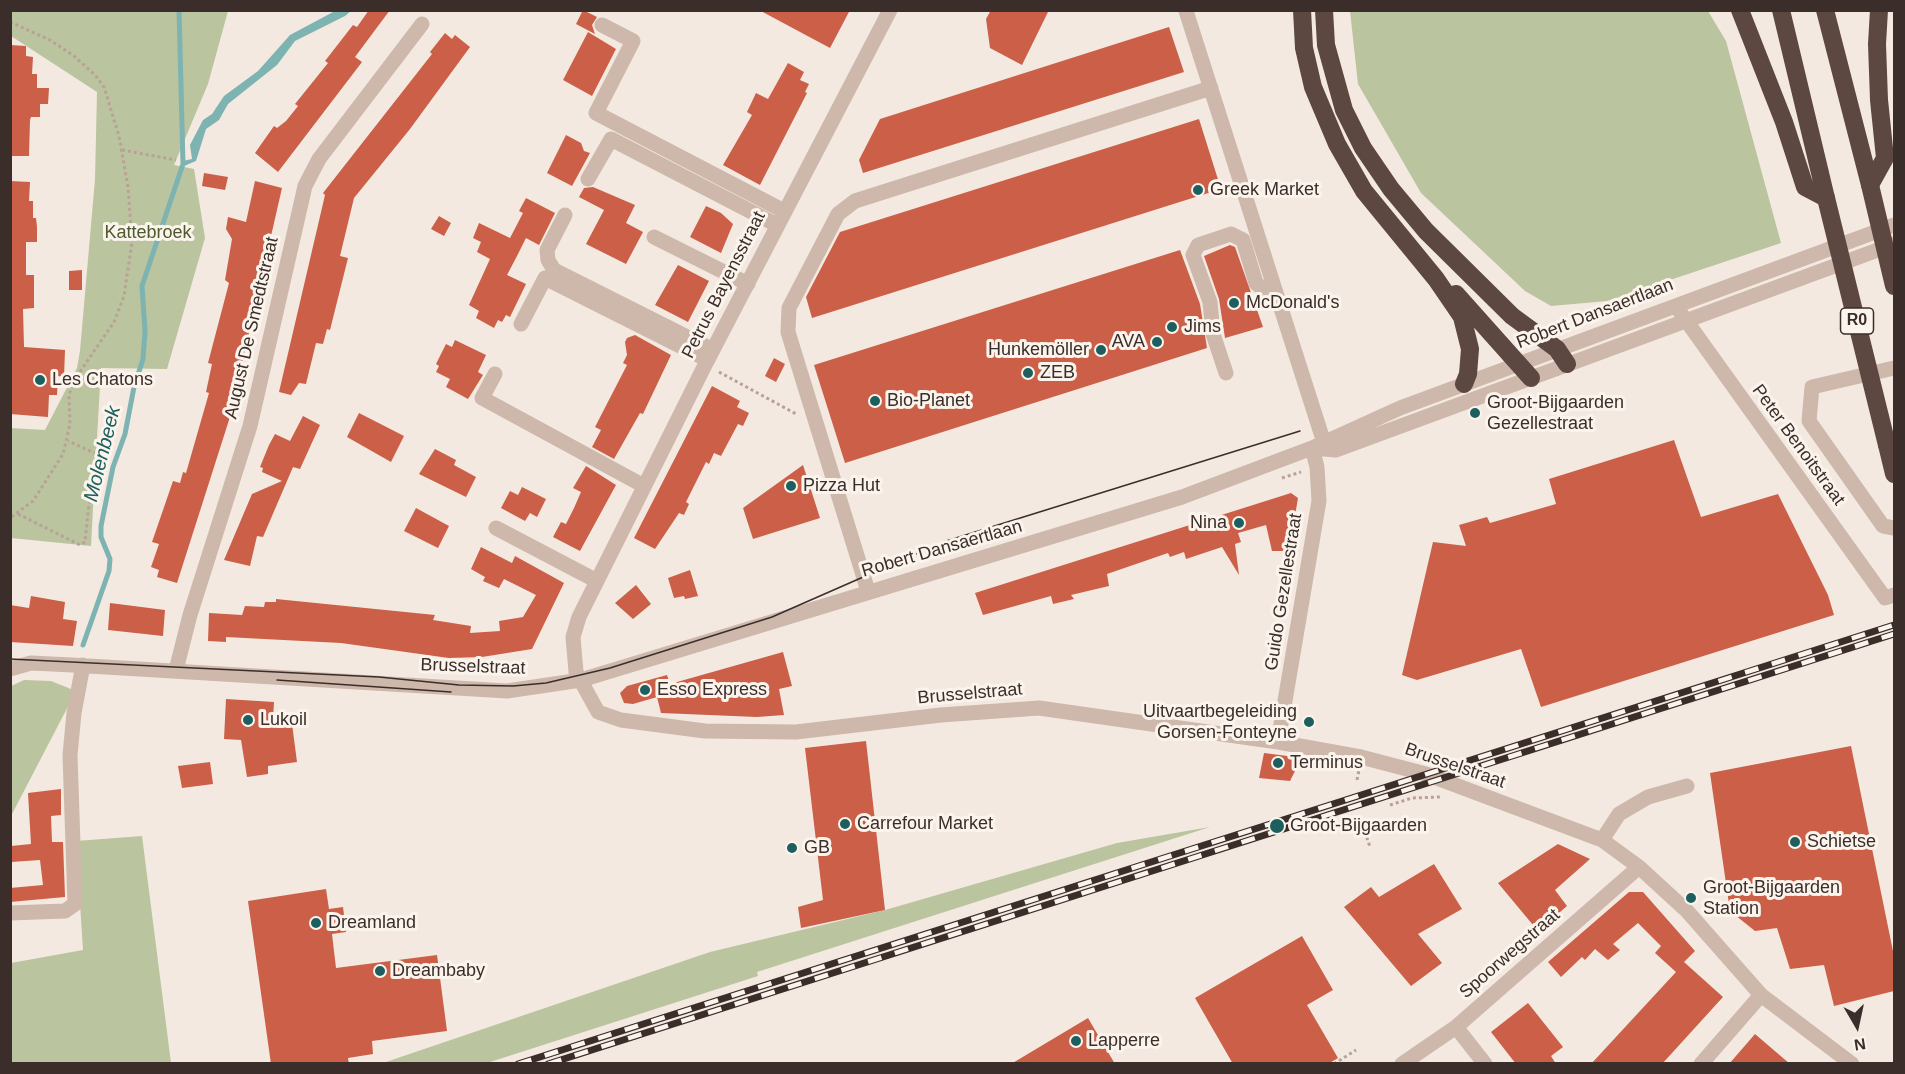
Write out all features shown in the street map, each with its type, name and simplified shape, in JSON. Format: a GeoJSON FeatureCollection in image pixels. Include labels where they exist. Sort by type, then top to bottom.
{"type":"FeatureCollection","features":[{"type":"Feature","properties":{"kind":"highway"},"geometry":{"type":"LineString","coordinates":[[1302,10],[1304,48],[1313,87],[1337,144],[1364,190],[1436,279],[1461,317],[1470,349],[1468,374],[1464,384]]}},
{"type":"Feature","properties":{"kind":"highway"},"geometry":{"type":"LineString","coordinates":[[1324,10],[1326,45],[1344,110],[1363,148],[1391,189],[1426,231],[1512,316],[1562,357]]}},
{"type":"Feature","properties":{"kind":"highway"},"geometry":{"type":"LineString","coordinates":[[1740,10],[1784,122],[1805,188],[1826,198]]}},
{"type":"Feature","properties":{"kind":"highway","name":"R0"},"geometry":{"type":"LineString","coordinates":[[1781,10],[1894,474]]}},
{"type":"Feature","properties":{"kind":"highway"},"geometry":{"type":"LineString","coordinates":[[1824,10],[1870,184],[1894,286]]}},
{"type":"Feature","properties":{"kind":"highway"},"geometry":{"type":"LineString","coordinates":[[1870,184],[1885,158],[1878,78],[1879,10]]}},
{"type":"Feature","properties":{"kind":"highway"},"geometry":{"type":"LineString","coordinates":[[1436,279],[1459,296],[1530,378]]}},
{"type":"Feature","properties":{"kind":"street","name":"Petrus Bayensstraat"},"geometry":{"type":"LineString","coordinates":[[581,680],[573,657],[573,637],[597,581],[644,486],[712,360],[784,211],[890,10]]}},
{"type":"Feature","properties":{"kind":"street","name":"Guido Gezellestraat"},"geometry":{"type":"LineString","coordinates":[[1186,11],[1295,351],[1321,447],[1317,467],[1319,501],[1278,742]]}},
{"type":"Feature","properties":{"kind":"street","name":"August De Smedtstraat"},"geometry":{"type":"LineString","coordinates":[[176,670],[190,615],[250,426],[304,186],[319,159],[422,24]]}},
{"type":"Feature","properties":{"kind":"street"},"geometry":{"type":"LineString","coordinates":[[602,25],[633,41],[596,113],[784,211]]}},
{"type":"Feature","properties":{"kind":"street"},"geometry":{"type":"LineString","coordinates":[[868,591],[788,332],[789,308],[838,214],[855,201],[1211,88]]}},
{"type":"Feature","properties":{"kind":"street"},"geometry":{"type":"LineString","coordinates":[[588,179],[611,139],[777,225]]}},
{"type":"Feature","properties":{"kind":"street"},"geometry":{"type":"LineString","coordinates":[[565,215],[547,250],[548,260],[554,270],[712,360]]}},
{"type":"Feature","properties":{"kind":"street","name":"Robert Dansaertlaan"},"geometry":{"type":"LineString","coordinates":[[1321,447],[1336,450],[1530,378],[1562,357],[1676,304],[1894,225]]}},
{"type":"Feature","properties":{"kind":"street"},"geometry":{"type":"LineString","coordinates":[[1226,373],[1213,334],[1210,302],[1193,255],[1198,245],[1231,234],[1243,240],[1256,284],[1280,304]]}},
{"type":"Feature","properties":{"kind":"street"},"geometry":{"type":"LineString","coordinates":[[654,237],[748,284]]}},
{"type":"Feature","properties":{"kind":"street","name":"Robert Dansaertlaan"},"geometry":{"type":"LineString","coordinates":[[581,680],[868,591],[938,573],[1182,496],[1321,447],[1400,408],[1519,364],[1562,357],[1684,321],[1894,244]]}},
{"type":"Feature","properties":{"kind":"street"},"geometry":{"type":"LineString","coordinates":[[520,324],[545,278],[712,360]]}},
{"type":"Feature","properties":{"kind":"street","name":"Peter Benoitstraat"},"geometry":{"type":"LineString","coordinates":[[1676,304],[1684,321],[1885,598],[1894,595]]}},
{"type":"Feature","properties":{"kind":"street"},"geometry":{"type":"LineString","coordinates":[[1894,368],[1812,387],[1809,421],[1883,525],[1894,528]]}},
{"type":"Feature","properties":{"kind":"street"},"geometry":{"type":"LineString","coordinates":[[495,374],[482,398],[644,486]]}},
{"type":"Feature","properties":{"kind":"street"},"geometry":{"type":"LineString","coordinates":[[496,528],[597,581]]}},
{"type":"Feature","properties":{"kind":"street","name":"Brusselstraat"},"geometry":{"type":"LineString","coordinates":[[10,669],[32,663],[83,665],[507,691],[581,680],[598,712],[621,720],[705,731],[796,732],[941,714],[1040,708],[1278,742],[1362,757],[1426,774],[1602,840],[1639,867],[1687,911],[1761,995],[1852,1064]]}},
{"type":"Feature","properties":{"kind":"street"},"geometry":{"type":"LineString","coordinates":[[10,913],[65,911],[75,904],[70,755],[74,713],[83,665]]}},
{"type":"Feature","properties":{"kind":"street"},"geometry":{"type":"LineString","coordinates":[[1602,840],[1619,814],[1647,797],[1687,786]]}},
{"type":"Feature","properties":{"kind":"street","name":"Spoorwegstraat"},"geometry":{"type":"LineString","coordinates":[[1402,1064],[1456,1027],[1639,867]]}},
{"type":"Feature","properties":{"kind":"street"},"geometry":{"type":"LineString","coordinates":[[1701,1064],[1761,995]]}},
{"type":"Feature","properties":{"kind":"street"},"geometry":{"type":"LineString","coordinates":[[1456,1027],[1485,1064]]}},
{"type":"Feature","properties":{"kind":"path"},"geometry":{"type":"LineString","coordinates":[[10,22],[50,39],[95,75],[109,99],[122,150],[132,227],[127,278],[114,322],[75,380],[69,395],[68,441],[46,485],[18,514],[10,518]]}},
{"type":"Feature","properties":{"kind":"path"},"geometry":{"type":"LineString","coordinates":[[122,150],[176,160]]}},
{"type":"Feature","properties":{"kind":"path"},"geometry":{"type":"LineString","coordinates":[[712,360],[800,417]]}},
{"type":"Feature","properties":{"kind":"path"},"geometry":{"type":"LineString","coordinates":[[18,514],[80,545],[86,542],[89,504],[101,456],[68,441]]}},
{"type":"Feature","properties":{"kind":"path"},"geometry":{"type":"LineString","coordinates":[[1390,805],[1412,798],[1442,797]]}},
{"type":"Feature","properties":{"kind":"path"},"geometry":{"type":"LineString","coordinates":[[1361,820],[1370,847]]}},
{"type":"Feature","properties":{"kind":"path"},"geometry":{"type":"LineString","coordinates":[[1334,1064],[1356,1050]]}},
{"type":"Feature","properties":{"kind":"green space","name":"Kattebroek"},"geometry":{"type":"Polygon","coordinates":[[[11,11],[228,11],[208,84],[174,165],[194,169],[205,238],[167,369],[101,368],[96,456],[99,458],[95,471],[91,546],[11,538],[10,428],[45,430],[77,368],[95,179],[97,92],[11,36],[11,11]]]}},
{"type":"Feature","properties":{"kind":"green space"},"geometry":{"type":"Polygon","coordinates":[[[1350,11],[1708,11],[1726,41],[1781,243],[1607,301],[1551,306],[1525,291],[1421,193],[1358,84],[1350,11]]]}},
{"type":"Feature","properties":{"kind":"green space"},"geometry":{"type":"Polygon","coordinates":[[[24,680],[51,681],[76,691],[11,816],[11,686],[24,680]]]}},
{"type":"Feature","properties":{"kind":"green space"},"geometry":{"type":"Polygon","coordinates":[[[1210,827],[757,972],[758,976],[487,1063],[380,1064],[710,952],[885,910],[1117,843],[1210,827]]]}},
{"type":"Feature","properties":{"kind":"green space"},"geometry":{"type":"Polygon","coordinates":[[[142,836],[171,1063],[11,1064],[11,963],[83,950],[76,841],[142,836]]]}},
{"type":"Feature","properties":{"kind":"water"},"geometry":{"type":"Polygon","coordinates":[[[335,11],[351,11],[295,41],[277,65],[228,104],[219,120],[206,129],[196,161],[184,166],[183,161],[192,159],[190,145],[203,120],[212,114],[224,96],[258,71],[290,35],[335,11]]]}},
{"type":"Feature","properties":{"kind":"building"},"geometry":{"type":"Polygon","coordinates":[[[369,10],[390,10],[355,57],[362,62],[278,172],[255,153],[274,126],[277,128],[286,121],[298,106],[295,104],[328,63],[325,61],[353,25],[357,27],[369,10]]]}},
{"type":"Feature","properties":{"kind":"building"},"geometry":{"type":"Polygon","coordinates":[[[583,10],[597,17],[592,25],[595,34],[576,24],[583,10]]]}},
{"type":"Feature","properties":{"kind":"building"},"geometry":{"type":"Polygon","coordinates":[[[759,10],[850,10],[830,48],[759,10]]]}},
{"type":"Feature","properties":{"kind":"building"},"geometry":{"type":"Polygon","coordinates":[[[991,10],[1049,10],[1022,65],[990,48],[986,19],[991,10]]]}},
{"type":"Feature","properties":{"kind":"building"},"geometry":{"type":"Polygon","coordinates":[[[1169,27],[1184,72],[863,173],[859,160],[880,119],[1169,27]]]}},
{"type":"Feature","properties":{"kind":"building"},"geometry":{"type":"Polygon","coordinates":[[[588,32],[616,49],[592,96],[563,80],[588,32]]]}},
{"type":"Feature","properties":{"kind":"building"},"geometry":{"type":"Polygon","coordinates":[[[445,33],[452,39],[455,35],[470,47],[410,129],[354,198],[340,256],[348,258],[330,330],[327,329],[323,344],[316,343],[306,384],[299,383],[291,395],[279,392],[325,195],[323,193],[432,54],[430,52],[445,33]]]}},
{"type":"Feature","properties":{"kind":"building"},"geometry":{"type":"Polygon","coordinates":[[[10,45],[26,46],[26,56],[33,57],[32,74],[37,74],[37,88],[49,88],[48,104],[40,104],[40,117],[31,117],[30,120],[29,156],[10,156],[10,45]]]}},
{"type":"Feature","properties":{"kind":"building"},"geometry":{"type":"Polygon","coordinates":[[[788,63],[804,72],[800,80],[809,84],[805,92],[807,93],[760,185],[723,165],[752,115],[747,112],[756,93],[768,99],[788,63]]]}},
{"type":"Feature","properties":{"kind":"building"},"geometry":{"type":"Polygon","coordinates":[[[1199,119],[1221,189],[812,318],[806,297],[840,232],[1199,119]]]}},
{"type":"Feature","properties":{"kind":"building"},"geometry":{"type":"Polygon","coordinates":[[[566,135],[581,143],[584,151],[590,153],[572,186],[547,173],[566,135]]]}},
{"type":"Feature","properties":{"kind":"building"},"geometry":{"type":"Polygon","coordinates":[[[204,173],[228,177],[225,190],[202,186],[204,173]]]}},
{"type":"Feature","properties":{"kind":"building"},"geometry":{"type":"Polygon","coordinates":[[[10,181],[30,182],[29,201],[33,201],[33,218],[36,218],[37,227],[37,242],[26,242],[26,275],[34,275],[34,308],[23,309],[24,347],[65,350],[64,377],[58,376],[57,395],[49,395],[48,417],[10,414],[10,181]]]}},
{"type":"Feature","properties":{"kind":"building"},"geometry":{"type":"Polygon","coordinates":[[[255,181],[282,188],[229,420],[177,583],[157,577],[159,570],[151,567],[159,544],[152,542],[173,481],[180,483],[183,472],[186,473],[209,393],[206,392],[212,364],[208,363],[229,283],[225,280],[232,239],[226,229],[228,217],[246,222],[255,181]]]}},
{"type":"Feature","properties":{"kind":"building"},"geometry":{"type":"Polygon","coordinates":[[[593,187],[635,205],[626,223],[643,232],[626,264],[586,244],[604,210],[579,197],[584,188],[593,187]]]}},
{"type":"Feature","properties":{"kind":"building"},"geometry":{"type":"Polygon","coordinates":[[[526,198],[555,213],[539,245],[526,238],[507,275],[526,284],[510,317],[506,315],[502,322],[498,320],[494,328],[476,318],[479,311],[469,305],[490,259],[477,252],[481,242],[473,238],[479,223],[510,238],[523,213],[519,211],[526,198]]]}},
{"type":"Feature","properties":{"kind":"building"},"geometry":{"type":"Polygon","coordinates":[[[706,206],[721,213],[733,224],[721,253],[690,237],[706,206]]]}},
{"type":"Feature","properties":{"kind":"building"},"geometry":{"type":"Polygon","coordinates":[[[439,216],[451,223],[444,236],[431,229],[439,216]]]}},
{"type":"Feature","properties":{"kind":"building"},"geometry":{"type":"Polygon","coordinates":[[[1230,245],[1235,247],[1263,327],[1225,338],[1219,299],[1204,256],[1230,245]]]}},
{"type":"Feature","properties":{"kind":"building"},"geometry":{"type":"Polygon","coordinates":[[[1180,250],[1200,304],[1207,348],[845,463],[814,365],[1180,250]]]}},
{"type":"Feature","properties":{"kind":"building"},"geometry":{"type":"Polygon","coordinates":[[[678,265],[709,281],[688,322],[655,305],[678,265]]]}},
{"type":"Feature","properties":{"kind":"building"},"geometry":{"type":"Polygon","coordinates":[[[82,270],[82,290],[69,290],[69,271],[82,270]]]}},
{"type":"Feature","properties":{"kind":"building"},"geometry":{"type":"Polygon","coordinates":[[[635,335],[671,355],[643,414],[640,413],[614,459],[592,447],[601,430],[595,427],[627,365],[623,363],[627,355],[625,342],[627,338],[635,335]]]}},
{"type":"Feature","properties":{"kind":"building"},"geometry":{"type":"Polygon","coordinates":[[[455,340],[486,355],[478,372],[483,375],[468,399],[446,387],[450,379],[436,372],[439,366],[436,364],[446,344],[452,347],[455,340]]]}},
{"type":"Feature","properties":{"kind":"building"},"geometry":{"type":"Polygon","coordinates":[[[774,358],[785,364],[776,382],[765,376],[774,358]]]}},
{"type":"Feature","properties":{"kind":"building"},"geometry":{"type":"Polygon","coordinates":[[[712,386],[740,401],[737,407],[749,413],[743,426],[738,424],[721,456],[714,453],[709,464],[706,462],[686,502],[689,504],[684,515],[679,513],[655,549],[634,538],[712,386]]]}},
{"type":"Feature","properties":{"kind":"building"},"geometry":{"type":"Polygon","coordinates":[[[359,413],[404,436],[391,462],[347,437],[359,413]]]}},
{"type":"Feature","properties":{"kind":"building"},"geometry":{"type":"Polygon","coordinates":[[[303,416],[320,425],[300,469],[293,467],[263,537],[257,536],[250,566],[224,560],[252,494],[282,481],[262,472],[263,468],[260,467],[275,434],[290,441],[303,416]]]}},
{"type":"Feature","properties":{"kind":"building"},"geometry":{"type":"Polygon","coordinates":[[[1674,440],[1701,517],[1778,494],[1828,595],[1834,615],[1541,707],[1521,649],[1417,680],[1402,675],[1433,542],[1466,546],[1459,525],[1487,517],[1490,523],[1556,504],[1549,479],[1674,440]]]}},
{"type":"Feature","properties":{"kind":"building"},"geometry":{"type":"Polygon","coordinates":[[[435,449],[456,460],[454,465],[476,477],[466,497],[419,474],[435,449]]]}},
{"type":"Feature","properties":{"kind":"building","name":"Pizza Hut"},"geometry":{"type":"Polygon","coordinates":[[[803,465],[820,518],[753,539],[743,508],[803,465]]]}},
{"type":"Feature","properties":{"kind":"building"},"geometry":{"type":"Polygon","coordinates":[[[586,466],[616,485],[580,551],[553,537],[561,522],[566,524],[574,508],[581,492],[573,488],[586,466]]]}},
{"type":"Feature","properties":{"kind":"building"},"geometry":{"type":"Polygon","coordinates":[[[522,487],[546,499],[537,517],[530,513],[525,521],[501,508],[510,491],[518,495],[522,487]]]}},
{"type":"Feature","properties":{"kind":"building"},"geometry":{"type":"Polygon","coordinates":[[[1291,493],[1298,498],[1289,551],[1272,551],[1266,525],[1238,533],[1241,542],[1235,544],[1239,575],[1222,547],[1186,559],[1184,552],[1170,557],[1168,553],[1107,574],[1109,586],[1071,595],[1074,599],[1053,604],[1051,596],[983,615],[975,593],[1291,493]]]}},
{"type":"Feature","properties":{"kind":"building"},"geometry":{"type":"Polygon","coordinates":[[[416,508],[449,526],[438,548],[404,531],[416,508]]]}},
{"type":"Feature","properties":{"kind":"building"},"geometry":{"type":"Polygon","coordinates":[[[481,547],[512,563],[515,556],[564,583],[532,649],[482,657],[449,658],[341,643],[226,637],[226,642],[208,641],[209,613],[242,615],[245,606],[264,607],[265,602],[276,602],[276,599],[435,615],[433,620],[471,626],[470,633],[500,631],[499,621],[523,617],[536,595],[504,579],[499,588],[483,581],[485,577],[471,569],[481,547]]]}},
{"type":"Feature","properties":{"kind":"building"},"geometry":{"type":"Polygon","coordinates":[[[690,570],[698,596],[685,599],[684,596],[674,598],[668,578],[690,570]]]}},
{"type":"Feature","properties":{"kind":"building"},"geometry":{"type":"Polygon","coordinates":[[[636,585],[651,604],[633,619],[615,603],[636,585]]]}},
{"type":"Feature","properties":{"kind":"building"},"geometry":{"type":"Polygon","coordinates":[[[31,596],[65,602],[63,619],[77,621],[73,646],[10,642],[10,605],[29,608],[31,596]]]}},
{"type":"Feature","properties":{"kind":"building"},"geometry":{"type":"Polygon","coordinates":[[[110,603],[165,610],[163,636],[108,630],[110,603]]]}},
{"type":"Feature","properties":{"kind":"building"},"geometry":{"type":"Polygon","coordinates":[[[783,652],[792,686],[779,689],[784,715],[757,717],[661,713],[657,697],[633,704],[624,703],[620,693],[627,686],[667,675],[670,684],[783,652]]]}},
{"type":"Feature","properties":{"kind":"building"},"geometry":{"type":"Polygon","coordinates":[[[226,699],[274,702],[273,719],[291,716],[297,762],[268,766],[268,774],[247,777],[241,740],[224,739],[226,699]]]}},
{"type":"Feature","properties":{"kind":"building","name":"Carrefour Market"},"geometry":{"type":"Polygon","coordinates":[[[866,741],[885,910],[801,928],[798,907],[823,900],[805,748],[866,741]]]}},
{"type":"Feature","properties":{"kind":"building","name":"Schietse"},"geometry":{"type":"Polygon","coordinates":[[[1851,746],[1894,956],[1894,991],[1834,1006],[1824,965],[1790,969],[1777,928],[1755,931],[1730,911],[1710,773],[1851,746]]]}},
{"type":"Feature","properties":{"kind":"building"},"geometry":{"type":"Polygon","coordinates":[[[1264,753],[1295,757],[1299,763],[1290,781],[1259,778],[1264,753]]]}},
{"type":"Feature","properties":{"kind":"building"},"geometry":{"type":"Polygon","coordinates":[[[210,762],[213,784],[182,788],[178,766],[210,762]]]}},
{"type":"Feature","properties":{"kind":"building"},"geometry":{"type":"Polygon","coordinates":[[[61,789],[61,815],[51,816],[52,842],[63,842],[65,897],[10,902],[10,888],[43,885],[40,860],[11,862],[11,846],[31,844],[28,793],[61,789]]]}},
{"type":"Feature","properties":{"kind":"building"},"geometry":{"type":"Polygon","coordinates":[[[1558,844],[1590,859],[1555,890],[1567,906],[1538,931],[1498,883],[1558,844]]]}},
{"type":"Feature","properties":{"kind":"building"},"geometry":{"type":"Polygon","coordinates":[[[1434,864],[1462,909],[1418,934],[1442,963],[1411,986],[1344,907],[1371,887],[1379,897],[1434,864]]]}},
{"type":"Feature","properties":{"kind":"building"},"geometry":{"type":"Polygon","coordinates":[[[326,889],[329,909],[343,907],[346,932],[332,934],[336,968],[437,955],[447,1031],[372,1041],[373,1054],[348,1058],[349,1064],[271,1064],[248,901],[326,889]]]}},
{"type":"Feature","properties":{"kind":"building"},"geometry":{"type":"Polygon","coordinates":[[[1629,892],[1643,892],[1695,951],[1684,962],[1723,997],[1662,1064],[1591,1064],[1676,972],[1655,953],[1661,946],[1638,923],[1613,944],[1620,950],[1608,960],[1595,949],[1585,960],[1582,957],[1561,977],[1548,962],[1629,892]]]}},
{"type":"Feature","properties":{"kind":"building"},"geometry":{"type":"Polygon","coordinates":[[[1302,936],[1333,990],[1307,1005],[1338,1058],[1328,1064],[1233,1064],[1195,998],[1302,936]]]}},
{"type":"Feature","properties":{"kind":"building"},"geometry":{"type":"Polygon","coordinates":[[[1528,1003],[1563,1047],[1551,1056],[1556,1064],[1516,1064],[1491,1032],[1528,1003]]]}},
{"type":"Feature","properties":{"kind":"building","name":"Lapperre"},"geometry":{"type":"Polygon","coordinates":[[[1088,1018],[1115,1064],[1011,1064],[1088,1018]]]}},
{"type":"Feature","properties":{"kind":"building"},"geometry":{"type":"Polygon","coordinates":[[[1755,1034],[1790,1064],[1729,1064],[1755,1034]]]}},
{"type":"Feature","properties":{"kind":"waterway","name":"Molenbeek"},"geometry":{"type":"LineString","coordinates":[[83,645],[109,571],[110,559],[101,537],[101,526],[113,467],[125,434],[134,387],[143,359],[145,331],[142,286],[183,164],[179,10]]}},
{"type":"Feature","properties":{"kind":"tram line"},"geometry":{"type":"LineString","coordinates":[[10,659],[379,677],[459,685],[513,686],[546,683],[610,668],[772,617],[943,542],[1300,431]]}},
{"type":"Feature","properties":{"kind":"tram line"},"geometry":{"type":"LineString","coordinates":[[277,680],[451,692]]}},
{"type":"Feature","properties":{"kind":"railway"},"geometry":{"type":"LineString","coordinates":[[518,1064],[1894,625]]}},
{"type":"Feature","properties":{"kind":"railway"},"geometry":{"type":"LineString","coordinates":[[548,1064],[1894,634]]}},
{"type":"Feature","properties":{"kind":"place","name":"Greek Market"},"geometry":{"type":"Point","coordinates":[1198,190]}},
{"type":"Feature","properties":{"kind":"place","name":"McDonald's"},"geometry":{"type":"Point","coordinates":[1234,303]}},
{"type":"Feature","properties":{"kind":"place","name":"Jims"},"geometry":{"type":"Point","coordinates":[1172,327]}},
{"type":"Feature","properties":{"kind":"place","name":"AVA"},"geometry":{"type":"Point","coordinates":[1157,342]}},
{"type":"Feature","properties":{"kind":"place","name":"Hunkemöller"},"geometry":{"type":"Point","coordinates":[1101,350]}},
{"type":"Feature","properties":{"kind":"place","name":"ZEB"},"geometry":{"type":"Point","coordinates":[1028,373]}},
{"type":"Feature","properties":{"kind":"place","name":"Les Chatons"},"geometry":{"type":"Point","coordinates":[40,380]}},
{"type":"Feature","properties":{"kind":"place","name":"Bio-Planet"},"geometry":{"type":"Point","coordinates":[875,401]}},
{"type":"Feature","properties":{"kind":"place","name":"Groot-Bijgaarden Gezellestraat"},"geometry":{"type":"Point","coordinates":[1475,413]}},
{"type":"Feature","properties":{"kind":"place","name":"Pizza Hut"},"geometry":{"type":"Point","coordinates":[791,486]}},
{"type":"Feature","properties":{"kind":"place","name":"Nina"},"geometry":{"type":"Point","coordinates":[1239,523]}},
{"type":"Feature","properties":{"kind":"place","name":"Esso Express"},"geometry":{"type":"Point","coordinates":[645,690]}},
{"type":"Feature","properties":{"kind":"place","name":"Lukoil"},"geometry":{"type":"Point","coordinates":[248,720]}},
{"type":"Feature","properties":{"kind":"place","name":"Uitvaartbegeleiding Gorsen-Fonteyne"},"geometry":{"type":"Point","coordinates":[1309,722]}},
{"type":"Feature","properties":{"kind":"place","name":"Terminus"},"geometry":{"type":"Point","coordinates":[1278,763]}},
{"type":"Feature","properties":{"kind":"place","name":"Carrefour Market"},"geometry":{"type":"Point","coordinates":[845,824]}},
{"type":"Feature","properties":{"kind":"place","name":"Groot-Bijgaarden"},"geometry":{"type":"Point","coordinates":[1277,826]}},
{"type":"Feature","properties":{"kind":"place","name":"Schietse"},"geometry":{"type":"Point","coordinates":[1795,842]}},
{"type":"Feature","properties":{"kind":"place","name":"GB"},"geometry":{"type":"Point","coordinates":[792,848]}},
{"type":"Feature","properties":{"kind":"place","name":"Groot-Bijgaarden Station"},"geometry":{"type":"Point","coordinates":[1691,898]}},
{"type":"Feature","properties":{"kind":"place","name":"Dreamland"},"geometry":{"type":"Point","coordinates":[316,923]}},
{"type":"Feature","properties":{"kind":"place","name":"Dreambaby"},"geometry":{"type":"Point","coordinates":[380,971]}},
{"type":"Feature","properties":{"kind":"place","name":"Lapperre"},"geometry":{"type":"Point","coordinates":[1076,1041]}}]}
